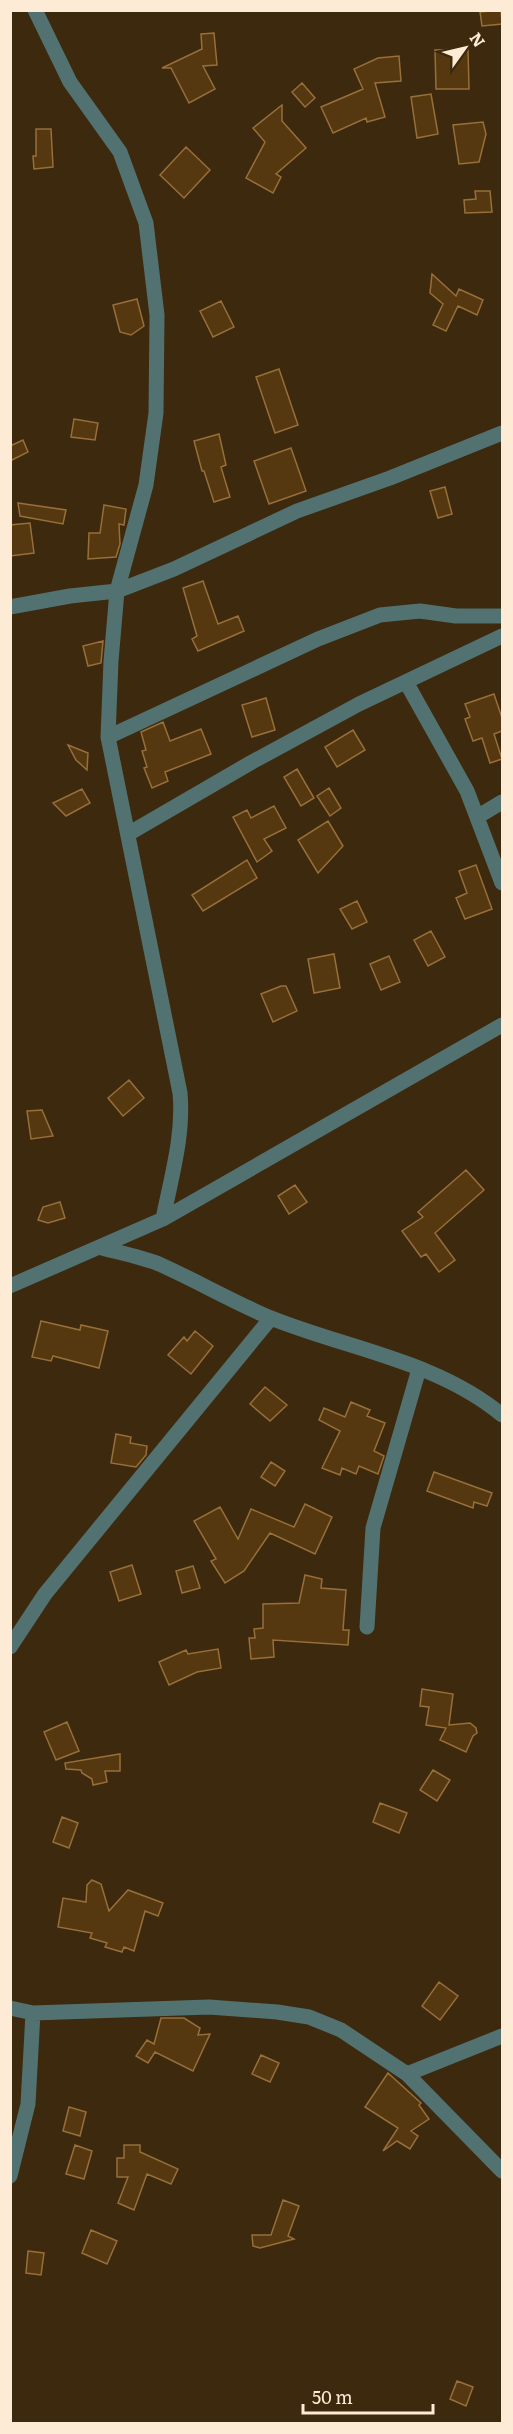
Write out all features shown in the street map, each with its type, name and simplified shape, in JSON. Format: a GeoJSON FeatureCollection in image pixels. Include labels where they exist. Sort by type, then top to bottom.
{"type":"FeatureCollection","features":[{"type":"Feature","properties":{"kind":"street"},"geometry":{"type":"LineString","coordinates":[[35,10],[70,82],[120,152],[146,223],[157,315],[156,413],[146,485],[117,591],[108,737],[128,834],[133,871],[180,1093],[182,1114],[163,1219]]}},
{"type":"Feature","properties":{"kind":"street"},"geometry":{"type":"LineString","coordinates":[[10,607],[70,596],[117,591],[174,569],[297,511],[390,478],[502,433]]}},
{"type":"Feature","properties":{"kind":"street"},"geometry":{"type":"LineString","coordinates":[[108,737],[318,639],[380,615],[420,611],[456,616],[502,616]]}},
{"type":"Feature","properties":{"kind":"street"},"geometry":{"type":"LineString","coordinates":[[128,834],[252,762],[406,682],[502,636]]}},
{"type":"Feature","properties":{"kind":"street"},"geometry":{"type":"LineString","coordinates":[[406,682],[467,791],[502,883]]}},
{"type":"Feature","properties":{"kind":"street"},"geometry":{"type":"LineString","coordinates":[[477,817],[502,802]]}},
{"type":"Feature","properties":{"kind":"street"},"geometry":{"type":"LineString","coordinates":[[10,1286],[102,1248],[163,1219],[502,1025]]}},
{"type":"Feature","properties":{"kind":"street"},"geometry":{"type":"LineString","coordinates":[[102,1248],[157,1263],[271,1318],[419,1369],[452,1383],[488,1403],[502,1415]]}},
{"type":"Feature","properties":{"kind":"street"},"geometry":{"type":"LineString","coordinates":[[10,1647],[45,1594],[271,1318]]}},
{"type":"Feature","properties":{"kind":"street"},"geometry":{"type":"LineString","coordinates":[[367,1627],[373,1528],[419,1369]]}},
{"type":"Feature","properties":{"kind":"street"},"geometry":{"type":"LineString","coordinates":[[10,2008],[33,2013],[209,2007],[309,2017],[341,2030],[407,2074],[502,2171]]}},
{"type":"Feature","properties":{"kind":"street"},"geometry":{"type":"LineString","coordinates":[[10,2176],[28,2104],[33,2013]]}},
{"type":"Feature","properties":{"kind":"street"},"geometry":{"type":"LineString","coordinates":[[407,2074],[502,2036]]}},
{"type":"Feature","properties":{"kind":"building"},"geometry":{"type":"Polygon","coordinates":[[[501,10],[502,24],[482,26],[480,12],[501,10]]]}},
{"type":"Feature","properties":{"kind":"building"},"geometry":{"type":"Polygon","coordinates":[[[214,33],[217,65],[203,66],[215,89],[189,103],[171,68],[162,68],[202,49],[201,34],[214,33]]]}},
{"type":"Feature","properties":{"kind":"building"},"geometry":{"type":"Polygon","coordinates":[[[468,49],[469,89],[436,89],[435,50],[468,49]]]}},
{"type":"Feature","properties":{"kind":"building"},"geometry":{"type":"Polygon","coordinates":[[[399,56],[401,81],[375,83],[385,117],[367,122],[366,118],[333,133],[321,107],[363,89],[354,69],[378,58],[399,56]]]}},
{"type":"Feature","properties":{"kind":"building"},"geometry":{"type":"Polygon","coordinates":[[[302,83],[315,98],[305,107],[292,92],[302,83]]]}},
{"type":"Feature","properties":{"kind":"building"},"geometry":{"type":"Polygon","coordinates":[[[431,94],[438,134],[417,138],[411,97],[431,94]]]}},
{"type":"Feature","properties":{"kind":"building"},"geometry":{"type":"Polygon","coordinates":[[[282,105],[282,121],[306,148],[276,174],[281,177],[273,193],[246,178],[265,142],[253,128],[282,105]]]}},
{"type":"Feature","properties":{"kind":"building"},"geometry":{"type":"Polygon","coordinates":[[[483,122],[486,134],[479,162],[459,164],[453,125],[483,122]]]}},
{"type":"Feature","properties":{"kind":"building"},"geometry":{"type":"Polygon","coordinates":[[[36,129],[51,129],[53,167],[34,169],[36,129]]]}},
{"type":"Feature","properties":{"kind":"building"},"geometry":{"type":"Polygon","coordinates":[[[186,147],[210,170],[184,198],[160,175],[186,147]]]}},
{"type":"Feature","properties":{"kind":"building"},"geometry":{"type":"Polygon","coordinates":[[[475,191],[490,191],[492,212],[465,213],[464,200],[476,199],[475,191]]]}},
{"type":"Feature","properties":{"kind":"building"},"geometry":{"type":"Polygon","coordinates":[[[432,274],[456,296],[459,289],[483,300],[477,315],[458,306],[446,331],[433,325],[443,304],[430,293],[432,274]]]}},
{"type":"Feature","properties":{"kind":"building"},"geometry":{"type":"Polygon","coordinates":[[[137,299],[144,326],[131,335],[120,332],[113,305],[137,299]]]}},
{"type":"Feature","properties":{"kind":"building"},"geometry":{"type":"Polygon","coordinates":[[[221,301],[234,327],[213,337],[200,311],[221,301]]]}},
{"type":"Feature","properties":{"kind":"building"},"geometry":{"type":"Polygon","coordinates":[[[279,369],[298,425],[275,433],[256,377],[279,369]]]}},
{"type":"Feature","properties":{"kind":"building"},"geometry":{"type":"Polygon","coordinates":[[[74,419],[98,423],[95,440],[71,437],[74,419]]]}},
{"type":"Feature","properties":{"kind":"building"},"geometry":{"type":"Polygon","coordinates":[[[219,434],[226,465],[221,467],[230,497],[214,502],[194,441],[219,434]]]}},
{"type":"Feature","properties":{"kind":"building"},"geometry":{"type":"Polygon","coordinates":[[[23,440],[28,452],[10,461],[10,446],[23,440]]]}},
{"type":"Feature","properties":{"kind":"building"},"geometry":{"type":"Polygon","coordinates":[[[291,448],[306,491],[269,504],[254,461],[291,448]]]}},
{"type":"Feature","properties":{"kind":"building"},"geometry":{"type":"Polygon","coordinates":[[[445,487],[452,514],[438,518],[430,491],[445,487]]]}},
{"type":"Feature","properties":{"kind":"building"},"geometry":{"type":"Polygon","coordinates":[[[18,503],[66,510],[63,524],[20,516],[18,503]]]}},
{"type":"Feature","properties":{"kind":"building"},"geometry":{"type":"Polygon","coordinates":[[[104,505],[126,509],[124,525],[119,524],[120,544],[116,557],[88,559],[89,533],[100,533],[104,505]]]}},
{"type":"Feature","properties":{"kind":"building"},"geometry":{"type":"Polygon","coordinates":[[[30,523],[34,553],[10,556],[10,525],[30,523]]]}},
{"type":"Feature","properties":{"kind":"building"},"geometry":{"type":"Polygon","coordinates":[[[203,581],[218,624],[238,616],[244,631],[198,651],[192,639],[197,636],[183,588],[203,581]]]}},
{"type":"Feature","properties":{"kind":"building"},"geometry":{"type":"Polygon","coordinates":[[[103,641],[101,663],[88,666],[83,646],[103,641]]]}},
{"type":"Feature","properties":{"kind":"building"},"geometry":{"type":"Polygon","coordinates":[[[494,694],[502,718],[502,731],[494,734],[502,759],[490,763],[482,738],[473,741],[465,719],[470,717],[465,704],[494,694]]]}},
{"type":"Feature","properties":{"kind":"building"},"geometry":{"type":"Polygon","coordinates":[[[266,698],[275,730],[252,737],[242,705],[266,698]]]}},
{"type":"Feature","properties":{"kind":"building"},"geometry":{"type":"Polygon","coordinates":[[[163,722],[170,741],[201,729],[211,754],[165,772],[168,781],[152,788],[144,768],[147,767],[142,751],[146,750],[141,732],[163,722]]]}},
{"type":"Feature","properties":{"kind":"building"},"geometry":{"type":"Polygon","coordinates":[[[353,730],[365,750],[337,767],[325,747],[353,730]]]}},
{"type":"Feature","properties":{"kind":"building"},"geometry":{"type":"Polygon","coordinates":[[[68,745],[88,753],[87,770],[76,760],[68,745]]]}},
{"type":"Feature","properties":{"kind":"building"},"geometry":{"type":"Polygon","coordinates":[[[297,769],[314,798],[301,806],[284,777],[297,769]]]}},
{"type":"Feature","properties":{"kind":"building"},"geometry":{"type":"Polygon","coordinates":[[[329,788],[341,808],[330,816],[317,796],[329,788]]]}},
{"type":"Feature","properties":{"kind":"building"},"geometry":{"type":"Polygon","coordinates":[[[82,789],[90,803],[66,816],[53,803],[82,789]]]}},
{"type":"Feature","properties":{"kind":"building"},"geometry":{"type":"Polygon","coordinates":[[[274,806],[286,828],[264,839],[272,851],[257,862],[233,817],[247,810],[251,818],[274,806]]]}},
{"type":"Feature","properties":{"kind":"building"},"geometry":{"type":"Polygon","coordinates":[[[328,821],[343,846],[318,873],[298,840],[328,821]]]}},
{"type":"Feature","properties":{"kind":"building"},"geometry":{"type":"Polygon","coordinates":[[[247,860],[257,878],[203,911],[192,895],[247,860]]]}},
{"type":"Feature","properties":{"kind":"building"},"geometry":{"type":"Polygon","coordinates":[[[476,865],[492,909],[465,919],[456,898],[467,893],[459,871],[476,865]]]}},
{"type":"Feature","properties":{"kind":"building"},"geometry":{"type":"Polygon","coordinates":[[[357,901],[367,922],[352,929],[340,909],[357,901]]]}},
{"type":"Feature","properties":{"kind":"building"},"geometry":{"type":"Polygon","coordinates":[[[431,931],[445,957],[428,966],[414,940],[431,931]]]}},
{"type":"Feature","properties":{"kind":"building"},"geometry":{"type":"Polygon","coordinates":[[[334,954],[340,988],[314,993],[308,959],[334,954]]]}},
{"type":"Feature","properties":{"kind":"building"},"geometry":{"type":"Polygon","coordinates":[[[389,956],[400,982],[381,990],[370,964],[389,956]]]}},
{"type":"Feature","properties":{"kind":"building"},"geometry":{"type":"Polygon","coordinates":[[[286,986],[297,1011],[273,1022],[261,994],[286,986]]]}},
{"type":"Feature","properties":{"kind":"building"},"geometry":{"type":"Polygon","coordinates":[[[129,1080],[144,1098],[123,1116],[108,1098],[129,1080]]]}},
{"type":"Feature","properties":{"kind":"building"},"geometry":{"type":"Polygon","coordinates":[[[42,1110],[53,1136],[31,1139],[27,1111],[42,1110]]]}},
{"type":"Feature","properties":{"kind":"building"},"geometry":{"type":"Polygon","coordinates":[[[466,1170],[484,1190],[435,1233],[455,1260],[439,1272],[426,1254],[421,1257],[402,1231],[423,1217],[418,1212],[466,1170]]]}},
{"type":"Feature","properties":{"kind":"building"},"geometry":{"type":"Polygon","coordinates":[[[295,1185],[307,1202],[289,1214],[278,1196],[295,1185]]]}},
{"type":"Feature","properties":{"kind":"building"},"geometry":{"type":"Polygon","coordinates":[[[60,1202],[65,1218],[48,1223],[38,1220],[43,1207],[60,1202]]]}},
{"type":"Feature","properties":{"kind":"building"},"geometry":{"type":"Polygon","coordinates":[[[41,1321],[80,1330],[81,1325],[108,1331],[99,1368],[53,1356],[51,1361],[32,1357],[41,1321]]]}},
{"type":"Feature","properties":{"kind":"building"},"geometry":{"type":"Polygon","coordinates":[[[195,1331],[213,1346],[191,1374],[168,1355],[184,1337],[187,1341],[195,1331]]]}},
{"type":"Feature","properties":{"kind":"building"},"geometry":{"type":"Polygon","coordinates":[[[265,1387],[287,1405],[270,1421],[250,1404],[265,1387]]]}},
{"type":"Feature","properties":{"kind":"building"},"geometry":{"type":"Polygon","coordinates":[[[351,1402],[370,1410],[367,1416],[385,1423],[374,1451],[384,1456],[378,1474],[359,1466],[356,1474],[342,1468],[340,1475],[322,1468],[340,1431],[319,1420],[324,1408],[345,1417],[351,1402]]]}},
{"type":"Feature","properties":{"kind":"building"},"geometry":{"type":"Polygon","coordinates":[[[116,1434],[131,1437],[130,1443],[147,1446],[146,1455],[136,1467],[111,1463],[116,1434]]]}},
{"type":"Feature","properties":{"kind":"building"},"geometry":{"type":"Polygon","coordinates":[[[271,1462],[285,1471],[275,1486],[261,1477],[271,1462]]]}},
{"type":"Feature","properties":{"kind":"building"},"geometry":{"type":"Polygon","coordinates":[[[434,1472],[492,1493],[487,1506],[474,1502],[473,1508],[427,1491],[434,1472]]]}},
{"type":"Feature","properties":{"kind":"building"},"geometry":{"type":"Polygon","coordinates":[[[305,1504],[332,1517],[315,1554],[270,1533],[244,1571],[225,1583],[211,1561],[216,1559],[194,1521],[220,1507],[238,1539],[251,1509],[294,1527],[305,1504]]]}},
{"type":"Feature","properties":{"kind":"building"},"geometry":{"type":"Polygon","coordinates":[[[132,1565],[141,1594],[119,1601],[110,1572],[132,1565]]]}},
{"type":"Feature","properties":{"kind":"building"},"geometry":{"type":"Polygon","coordinates":[[[193,1566],[200,1588],[182,1593],[176,1571],[193,1566]]]}},
{"type":"Feature","properties":{"kind":"building"},"geometry":{"type":"Polygon","coordinates":[[[305,1575],[322,1579],[321,1588],[346,1590],[343,1630],[349,1630],[348,1645],[273,1640],[274,1657],[251,1659],[249,1638],[255,1638],[254,1629],[263,1628],[263,1604],[299,1603],[305,1575]]]}},
{"type":"Feature","properties":{"kind":"building"},"geometry":{"type":"Polygon","coordinates":[[[218,1649],[221,1668],[197,1672],[169,1685],[159,1662],[186,1650],[188,1654],[218,1649]]]}},
{"type":"Feature","properties":{"kind":"building"},"geometry":{"type":"Polygon","coordinates":[[[422,1689],[453,1694],[449,1725],[470,1723],[476,1728],[477,1733],[473,1736],[466,1752],[440,1740],[446,1728],[426,1725],[429,1707],[420,1706],[422,1689]]]}},
{"type":"Feature","properties":{"kind":"building"},"geometry":{"type":"Polygon","coordinates":[[[67,1722],[79,1751],[56,1760],[44,1732],[67,1722]]]}},
{"type":"Feature","properties":{"kind":"building"},"geometry":{"type":"Polygon","coordinates":[[[120,1754],[120,1771],[105,1771],[107,1782],[93,1785],[92,1779],[81,1770],[66,1769],[65,1763],[120,1754]]]}},
{"type":"Feature","properties":{"kind":"building"},"geometry":{"type":"Polygon","coordinates":[[[433,1770],[450,1780],[437,1801],[420,1790],[433,1770]]]}},
{"type":"Feature","properties":{"kind":"building"},"geometry":{"type":"Polygon","coordinates":[[[380,1803],[407,1813],[399,1833],[373,1822],[380,1803]]]}},
{"type":"Feature","properties":{"kind":"building"},"geometry":{"type":"Polygon","coordinates":[[[62,1817],[78,1823],[69,1848],[53,1842],[62,1817]]]}},
{"type":"Feature","properties":{"kind":"building"},"geometry":{"type":"Polygon","coordinates":[[[92,1880],[101,1884],[109,1911],[128,1890],[163,1903],[158,1916],[145,1911],[134,1951],[124,1947],[122,1952],[105,1947],[107,1943],[90,1938],[92,1933],[58,1927],[63,1898],[86,1902],[87,1885],[92,1880]]]}},
{"type":"Feature","properties":{"kind":"building"},"geometry":{"type":"Polygon","coordinates":[[[439,1982],[458,1996],[440,2020],[422,2006],[439,1982]]]}},
{"type":"Feature","properties":{"kind":"building"},"geometry":{"type":"Polygon","coordinates":[[[161,2018],[184,2018],[200,2028],[198,2035],[210,2034],[193,2071],[155,2052],[148,2063],[136,2056],[147,2040],[154,2044],[161,2018]]]}},
{"type":"Feature","properties":{"kind":"building"},"geometry":{"type":"Polygon","coordinates":[[[261,2055],[279,2063],[270,2082],[252,2074],[261,2055]]]}},
{"type":"Feature","properties":{"kind":"building"},"geometry":{"type":"Polygon","coordinates":[[[388,2073],[421,2103],[419,2105],[429,2119],[411,2131],[418,2136],[410,2149],[397,2141],[383,2151],[398,2128],[365,2107],[388,2073]]]}},
{"type":"Feature","properties":{"kind":"building"},"geometry":{"type":"Polygon","coordinates":[[[69,2107],[86,2112],[80,2136],[63,2131],[69,2107]]]}},
{"type":"Feature","properties":{"kind":"building"},"geometry":{"type":"Polygon","coordinates":[[[75,2145],[92,2151],[84,2179],[66,2174],[75,2145]]]}},
{"type":"Feature","properties":{"kind":"building"},"geometry":{"type":"Polygon","coordinates":[[[124,2145],[140,2145],[140,2152],[178,2169],[171,2184],[147,2174],[134,2210],[118,2203],[128,2177],[117,2177],[117,2158],[124,2158],[124,2145]]]}},
{"type":"Feature","properties":{"kind":"building"},"geometry":{"type":"Polygon","coordinates":[[[283,2200],[299,2206],[288,2236],[294,2239],[260,2248],[253,2246],[252,2235],[271,2235],[283,2200]]]}},
{"type":"Feature","properties":{"kind":"building"},"geometry":{"type":"Polygon","coordinates":[[[91,2230],[117,2241],[107,2264],[82,2253],[91,2230]]]}},
{"type":"Feature","properties":{"kind":"building"},"geometry":{"type":"Polygon","coordinates":[[[28,2251],[44,2253],[41,2275],[26,2273],[28,2251]]]}},
{"type":"Feature","properties":{"kind":"building"},"geometry":{"type":"Polygon","coordinates":[[[457,2381],[473,2387],[466,2406],[450,2399],[457,2381]]]}}]}
